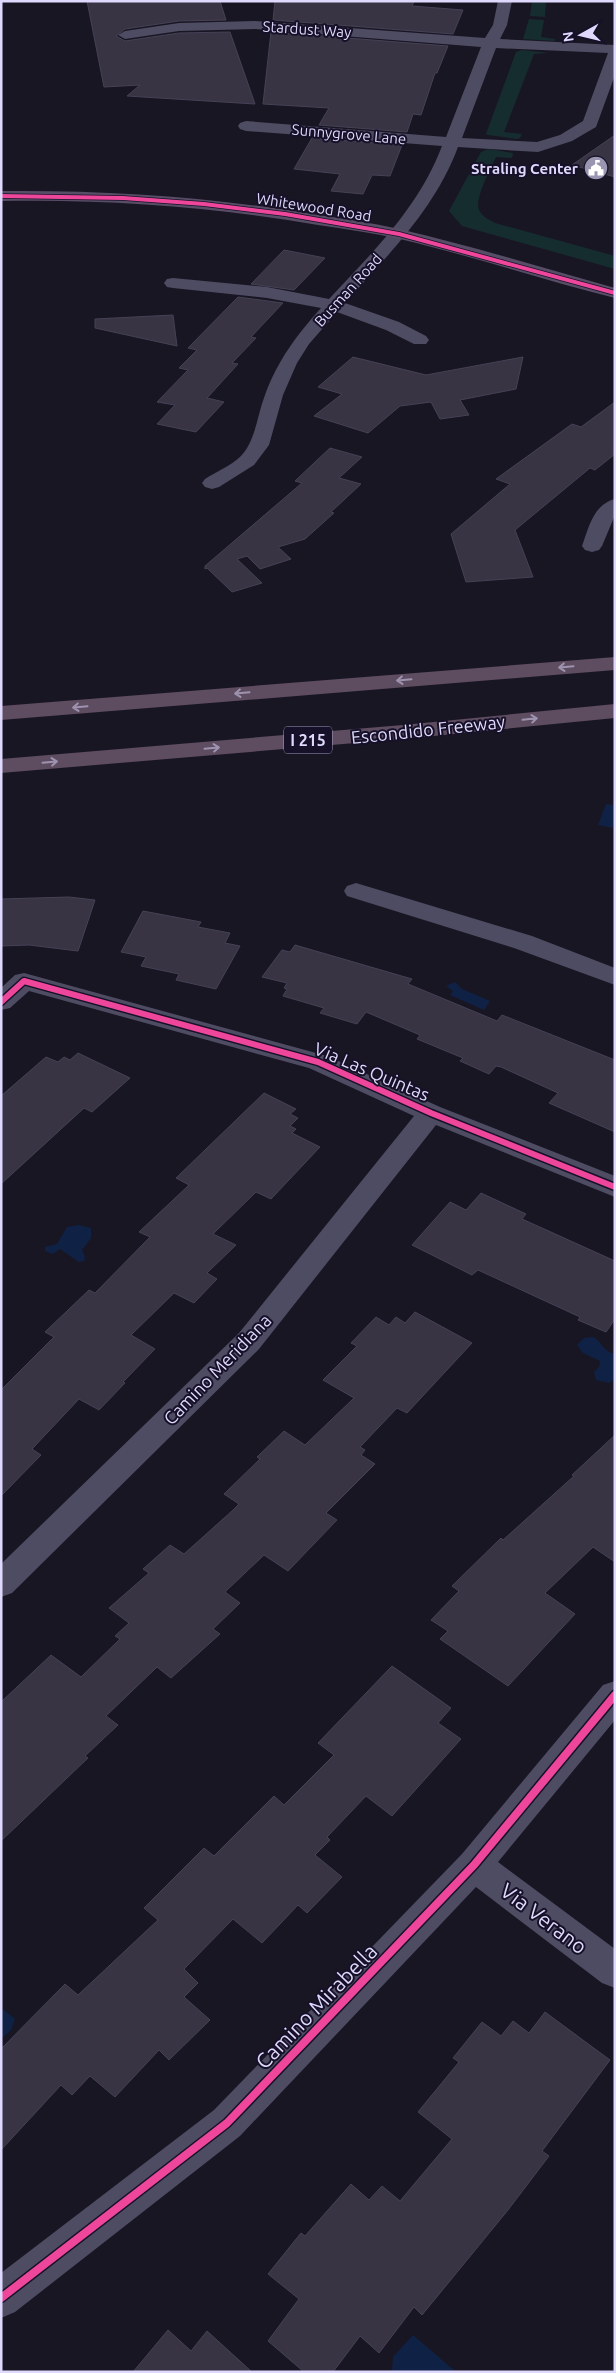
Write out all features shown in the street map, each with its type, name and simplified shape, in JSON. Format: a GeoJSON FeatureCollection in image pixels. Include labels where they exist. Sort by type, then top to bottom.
{"type":"FeatureCollection","features":[{"type":"Feature","properties":{"kind":"highway"},"geometry":{"type":"LineString","coordinates":[[1,713],[615,663]]}},
{"type":"Feature","properties":{"kind":"highway","name":"Escondido Freeway"},"geometry":{"type":"LineString","coordinates":[[1,766],[615,712]]}},
{"type":"Feature","properties":{"kind":"main road","name":"Whitewood Road"},"geometry":{"type":"LineString","coordinates":[[1,196],[114,197],[216,205],[398,234],[615,293]]}},
{"type":"Feature","properties":{"kind":"street","name":"Busman Road"},"geometry":{"type":"LineString","coordinates":[[212,483],[247,461],[259,445],[274,395],[288,363],[301,341],[398,234],[432,186],[452,142],[490,43],[500,25],[505,1]]}},
{"type":"Feature","properties":{"kind":"street","name":"Stardust Way"},"geometry":{"type":"LineString","coordinates":[[125,35],[179,28],[255,25],[615,51]]}},
{"type":"Feature","properties":{"kind":"street","name":"Sunnygrove Lane"},"geometry":{"type":"LineString","coordinates":[[246,126],[452,142],[538,146],[566,138],[590,124],[615,51]]}},
{"type":"Feature","properties":{"kind":"street"},"geometry":{"type":"LineString","coordinates":[[172,283],[228,287],[332,305],[398,326],[420,340]]}},
{"type":"Feature","properties":{"kind":"street"},"geometry":{"type":"LineString","coordinates":[[592,546],[603,515],[615,505]]}},
{"type":"Feature","properties":{"kind":"street"},"geometry":{"type":"LineString","coordinates":[[356,891],[523,942],[615,977]]}},
{"type":"Feature","properties":{"kind":"street","name":"Via Las Quintas"},"geometry":{"type":"LineString","coordinates":[[1,1002],[24,981],[318,1062],[431,1113],[615,1187]]}},
{"type":"Feature","properties":{"kind":"street","name":"Camino Meridiana"},"geometry":{"type":"LineString","coordinates":[[1,1584],[249,1341],[431,1113]]}},
{"type":"Feature","properties":{"kind":"street","name":"Camino Mirabella"},"geometry":{"type":"LineString","coordinates":[[1,2298],[227,2123],[474,1865],[615,1694]]}},
{"type":"Feature","properties":{"kind":"street","name":"Via Verano"},"geometry":{"type":"LineString","coordinates":[[474,1865],[615,1971]]}},
{"type":"Feature","properties":{"kind":"green space"},"geometry":{"type":"Polygon","coordinates":[[[532,1],[546,1],[545,17],[530,16],[532,1]]]}},
{"type":"Feature","properties":{"kind":"green space"},"geometry":{"type":"Polygon","coordinates":[[[529,19],[544,20],[541,37],[555,39],[555,41],[523,39],[529,19]]]}},
{"type":"Feature","properties":{"kind":"green space"},"geometry":{"type":"Polygon","coordinates":[[[522,50],[549,53],[534,54],[504,132],[522,134],[517,139],[488,135],[486,134],[516,52],[522,50]]]}},
{"type":"Feature","properties":{"kind":"green space"},"geometry":{"type":"Polygon","coordinates":[[[488,149],[513,153],[512,158],[496,157],[479,199],[479,210],[484,216],[495,223],[615,256],[615,269],[462,226],[449,211],[481,152],[488,149]]]}},
{"type":"Feature","properties":{"kind":"water"},"geometry":{"type":"Polygon","coordinates":[[[606,804],[615,805],[613,828],[598,825],[606,804]]]}},
{"type":"Feature","properties":{"kind":"water"},"geometry":{"type":"Polygon","coordinates":[[[455,982],[462,989],[490,1001],[484,1010],[450,995],[453,991],[446,986],[455,982]]]}},
{"type":"Feature","properties":{"kind":"water"},"geometry":{"type":"Polygon","coordinates":[[[79,1225],[91,1228],[91,1238],[82,1250],[85,1257],[84,1261],[79,1262],[60,1249],[53,1254],[45,1251],[45,1247],[57,1244],[67,1227],[79,1225]]]}},
{"type":"Feature","properties":{"kind":"water"},"geometry":{"type":"Polygon","coordinates":[[[593,1337],[604,1348],[615,1354],[615,1379],[609,1383],[596,1380],[594,1372],[599,1367],[600,1361],[583,1353],[577,1345],[584,1338],[593,1337]]]}},
{"type":"Feature","properties":{"kind":"water"},"geometry":{"type":"Polygon","coordinates":[[[1,2008],[15,2019],[11,2030],[1,2039],[1,2008]]]}},
{"type":"Feature","properties":{"kind":"water"},"geometry":{"type":"Polygon","coordinates":[[[413,2335],[456,2372],[392,2372],[393,2357],[413,2335]]]}},
{"type":"Feature","properties":{"kind":"building"},"geometry":{"type":"Polygon","coordinates":[[[87,1],[220,1],[226,20],[179,21],[125,29],[116,36],[125,41],[179,33],[230,32],[255,104],[127,96],[140,85],[104,87],[87,1]]]}},
{"type":"Feature","properties":{"kind":"building"},"geometry":{"type":"Polygon","coordinates":[[[275,1],[414,1],[412,6],[463,10],[453,34],[273,20],[275,1]]]}},
{"type":"Feature","properties":{"kind":"building"},"geometry":{"type":"Polygon","coordinates":[[[271,32],[448,46],[437,73],[435,73],[421,115],[413,114],[407,132],[319,125],[329,108],[263,104],[271,32]]]}},
{"type":"Feature","properties":{"kind":"building","name":"Straling Center"},"geometry":{"type":"Polygon","coordinates":[[[615,135],[615,177],[572,165],[615,135]]]}},
{"type":"Feature","properties":{"kind":"building"},"geometry":{"type":"Polygon","coordinates":[[[312,138],[402,145],[390,176],[372,175],[363,194],[331,191],[340,174],[294,169],[312,138]]]}},
{"type":"Feature","properties":{"kind":"building"},"geometry":{"type":"Polygon","coordinates":[[[284,250],[325,258],[294,290],[251,284],[284,250]]]}},
{"type":"Feature","properties":{"kind":"building"},"geometry":{"type":"Polygon","coordinates":[[[238,297],[283,303],[251,337],[256,338],[232,363],[238,364],[207,398],[224,402],[196,432],[157,424],[175,405],[157,402],[188,370],[179,368],[197,350],[188,348],[238,297]]]}},
{"type":"Feature","properties":{"kind":"building"},"geometry":{"type":"Polygon","coordinates":[[[173,315],[177,346],[95,328],[95,319],[173,315]]]}},
{"type":"Feature","properties":{"kind":"building"},"geometry":{"type":"Polygon","coordinates":[[[353,357],[426,375],[523,357],[516,389],[460,400],[469,415],[440,419],[431,402],[400,406],[368,433],[314,416],[342,394],[318,387],[353,357]]]}},
{"type":"Feature","properties":{"kind":"building"},"geometry":{"type":"Polygon","coordinates":[[[615,402],[615,454],[595,470],[590,468],[515,530],[533,577],[466,582],[451,534],[510,484],[496,479],[572,424],[581,427],[615,402]]]}},
{"type":"Feature","properties":{"kind":"building"},"geometry":{"type":"Polygon","coordinates":[[[330,448],[362,457],[339,478],[361,484],[331,512],[334,513],[305,539],[278,547],[291,559],[260,569],[247,556],[237,559],[262,583],[232,592],[207,568],[205,569],[205,566],[302,483],[295,481],[330,448]]]}},
{"type":"Feature","properties":{"kind":"building"},"geometry":{"type":"Polygon","coordinates":[[[69,897],[95,900],[78,951],[29,945],[1,946],[1,899],[69,897]]]}},
{"type":"Feature","properties":{"kind":"building"},"geometry":{"type":"Polygon","coordinates":[[[143,911],[201,922],[198,927],[230,933],[225,943],[240,946],[216,989],[176,980],[179,974],[141,966],[146,957],[121,952],[143,911]]]}},
{"type":"Feature","properties":{"kind":"building"},"geometry":{"type":"Polygon","coordinates":[[[295,945],[412,979],[408,984],[497,1021],[502,1015],[615,1060],[615,1132],[549,1103],[558,1093],[501,1067],[496,1066],[489,1074],[460,1061],[463,1058],[417,1039],[420,1035],[366,1012],[357,1024],[320,1013],[324,1008],[283,996],[287,989],[284,988],[287,983],[262,977],[282,950],[290,952],[295,945]]]}},
{"type":"Feature","properties":{"kind":"building"},"geometry":{"type":"Polygon","coordinates":[[[78,1053],[130,1078],[92,1112],[84,1108],[1,1184],[1,1096],[46,1057],[58,1062],[64,1057],[70,1060],[78,1053]]]}},
{"type":"Feature","properties":{"kind":"building"},"geometry":{"type":"Polygon","coordinates":[[[264,1093],[296,1109],[290,1114],[298,1118],[290,1126],[296,1129],[292,1133],[320,1147],[271,1199],[256,1192],[213,1234],[236,1245],[207,1273],[217,1279],[194,1303],[174,1293],[131,1335],[155,1349],[99,1410],[79,1399],[32,1449],[41,1455],[1,1496],[1,1390],[54,1337],[45,1332],[89,1290],[95,1293],[150,1237],[139,1232],[189,1185],[176,1178],[264,1093]]]}},
{"type":"Feature","properties":{"kind":"building"},"geometry":{"type":"Polygon","coordinates":[[[481,1193],[526,1214],[522,1219],[615,1261],[615,1319],[606,1332],[578,1320],[580,1317],[478,1270],[472,1275],[412,1245],[450,1202],[466,1210],[481,1193]]]}},
{"type":"Feature","properties":{"kind":"building"},"geometry":{"type":"Polygon","coordinates":[[[415,1312],[472,1343],[407,1413],[397,1408],[360,1447],[365,1450],[361,1455],[375,1464],[326,1513],[337,1520],[288,1571],[264,1555],[225,1592],[240,1603],[213,1629],[220,1634],[171,1678],[157,1667],[106,1716],[118,1725],[85,1756],[88,1758],[1,1841],[1,1702],[51,1655],[81,1677],[120,1639],[115,1636],[129,1623],[109,1608],[149,1573],[143,1569],[170,1545],[184,1554],[232,1511],[239,1504],[224,1494],[260,1459],[257,1457],[284,1431],[305,1445],[354,1398],[323,1380],[357,1346],[351,1343],[376,1317],[389,1325],[396,1317],[405,1323],[415,1312]]]}},
{"type":"Feature","properties":{"kind":"building"},"geometry":{"type":"Polygon","coordinates":[[[615,1435],[615,1562],[593,1547],[545,1593],[575,1614],[508,1686],[440,1639],[448,1631],[431,1620],[459,1591],[452,1586],[501,1538],[503,1540],[574,1476],[572,1475],[615,1435]]]}},
{"type":"Feature","properties":{"kind":"building"},"geometry":{"type":"Polygon","coordinates":[[[392,1666],[451,1708],[438,1723],[461,1739],[392,1816],[366,1796],[327,1837],[330,1840],[315,1855],[342,1877],[307,1913],[298,1905],[262,1943],[233,1919],[184,1969],[198,1983],[184,1997],[210,2020],[169,2060],[159,2050],[115,2097],[90,2076],[72,2095],[61,2085],[1,2150],[1,2049],[65,1984],[78,1995],[158,1920],[144,1908],[204,1848],[214,1856],[274,1796],[284,1805],[334,1755],[318,1743],[392,1666]]]}},
{"type":"Feature","properties":{"kind":"building"},"geometry":{"type":"Polygon","coordinates":[[[545,2012],[610,2060],[542,2151],[549,2156],[508,2210],[422,2315],[414,2307],[379,2353],[360,2336],[333,2372],[304,2372],[268,2341],[299,2299],[268,2274],[301,2233],[305,2236],[351,2184],[369,2200],[382,2186],[400,2201],[452,2139],[418,2112],[459,2062],[453,2058],[482,2022],[501,2036],[513,2021],[529,2033],[545,2012]]]}},
{"type":"Feature","properties":{"kind":"building"},"geometry":{"type":"Polygon","coordinates":[[[168,2330],[191,2351],[207,2331],[252,2372],[133,2372],[168,2330]]]}},
{"type":"Feature","properties":{"kind":"cycle path"},"geometry":{"type":"LineString","coordinates":[[1,196],[83,196],[164,200],[285,214],[399,234],[615,293]]}},
{"type":"Feature","properties":{"kind":"cycle path"},"geometry":{"type":"LineString","coordinates":[[1,1002],[24,981],[318,1062],[431,1113],[615,1187]]}},
{"type":"Feature","properties":{"kind":"cycle path"},"geometry":{"type":"LineString","coordinates":[[1,2298],[227,2123],[474,1865],[615,1695]]}},
{"type":"Feature","properties":{"kind":"place","name":"Straling Center"},"geometry":{"type":"Point","coordinates":[596,168]}}]}
